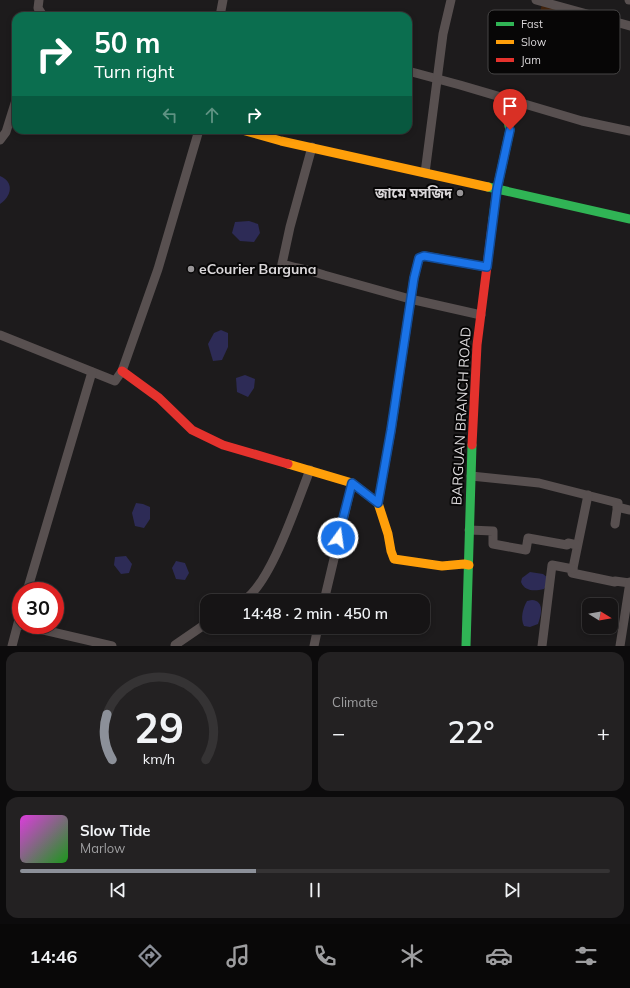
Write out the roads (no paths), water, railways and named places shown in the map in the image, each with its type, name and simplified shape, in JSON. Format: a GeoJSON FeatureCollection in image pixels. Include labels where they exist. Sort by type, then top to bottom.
{"type":"FeatureCollection","features":[{"type":"Feature","properties":{"kind":"street"},"geometry":{"type":"LineString","coordinates":[[39,0],[38,8],[40,12]]}},
{"type":"Feature","properties":{"kind":"street"},"geometry":{"type":"LineString","coordinates":[[221,12],[223,0]]}},
{"type":"Feature","properties":{"kind":"street"},"geometry":{"type":"LineString","coordinates":[[425,173],[443,34],[451,0]]}},
{"type":"Feature","properties":{"kind":"street"},"geometry":{"type":"LineString","coordinates":[[536,0],[572,10]]}},
{"type":"Feature","properties":{"kind":"street"},"geometry":{"type":"LineString","coordinates":[[620,23],[630,26]]}},
{"type":"Feature","properties":{"kind":"street"},"geometry":{"type":"LineString","coordinates":[[412,72],[582,121],[630,131]]}},
{"type":"Feature","properties":{"kind":"street","name":"BARGUAN BRANCH ROAD"},"geometry":{"type":"LineString","coordinates":[[466,646],[470,476],[477,345],[497,189],[510,130],[506,114],[509,99]]}},
{"type":"Feature","properties":{"kind":"street"},"geometry":{"type":"LineString","coordinates":[[0,140],[6,132],[12,113]]}},
{"type":"Feature","properties":{"kind":"street"},"geometry":{"type":"LineString","coordinates":[[0,335],[115,381],[122,371],[158,269],[198,134]]}},
{"type":"Feature","properties":{"kind":"street"},"geometry":{"type":"LineString","coordinates":[[256,134],[281,141],[630,219]]}},
{"type":"Feature","properties":{"kind":"street"},"geometry":{"type":"LineString","coordinates":[[312,147],[290,227],[282,264],[410,299],[481,315]]}},
{"type":"Feature","properties":{"kind":"street"},"geometry":{"type":"LineString","coordinates":[[468,565],[442,566],[394,559],[378,503],[390,437],[410,299],[419,258],[424,256],[487,267]]}},
{"type":"Feature","properties":{"kind":"street"},"geometry":{"type":"LineString","coordinates":[[122,371],[159,398],[192,430],[223,445],[352,483],[378,503]]}},
{"type":"Feature","properties":{"kind":"street"},"geometry":{"type":"LineString","coordinates":[[30,582],[92,372]]}},
{"type":"Feature","properties":{"kind":"street"},"geometry":{"type":"LineString","coordinates":[[252,594],[259,586],[275,557],[310,470]]}},
{"type":"Feature","properties":{"kind":"street"},"geometry":{"type":"LineString","coordinates":[[470,476],[539,483],[618,503],[615,524]]}},
{"type":"Feature","properties":{"kind":"street"},"geometry":{"type":"LineString","coordinates":[[326,594],[352,483]]}},
{"type":"Feature","properties":{"kind":"street"},"geometry":{"type":"LineString","coordinates":[[588,495],[572,573],[615,582],[630,582],[620,646]]}},
{"type":"Feature","properties":{"kind":"street"},"geometry":{"type":"LineString","coordinates":[[617,507],[630,510]]}},
{"type":"Feature","properties":{"kind":"street"},"geometry":{"type":"LineString","coordinates":[[469,530],[493,531],[493,544],[526,550],[528,538],[568,545],[568,543],[577,545]]}},
{"type":"Feature","properties":{"kind":"street"},"geometry":{"type":"LineString","coordinates":[[542,646],[552,565],[573,569]]}},
{"type":"Feature","properties":{"kind":"street"},"geometry":{"type":"LineString","coordinates":[[176,646],[200,628]]}},
{"type":"Feature","properties":{"kind":"street"},"geometry":{"type":"LineString","coordinates":[[12,646],[17,634]]}},
{"type":"Feature","properties":{"kind":"street"},"geometry":{"type":"LineString","coordinates":[[59,634],[112,646]]}},
{"type":"Feature","properties":{"kind":"street"},"geometry":{"type":"LineString","coordinates":[[314,646],[317,634]]}},
{"type":"Feature","properties":{"kind":"place","name":"জামে মসজিদ"},"geometry":{"type":"Point","coordinates":[460,193]}},
{"type":"Feature","properties":{"kind":"place","name":"eCourier Barguna"},"geometry":{"type":"Point","coordinates":[191,269]}}]}
